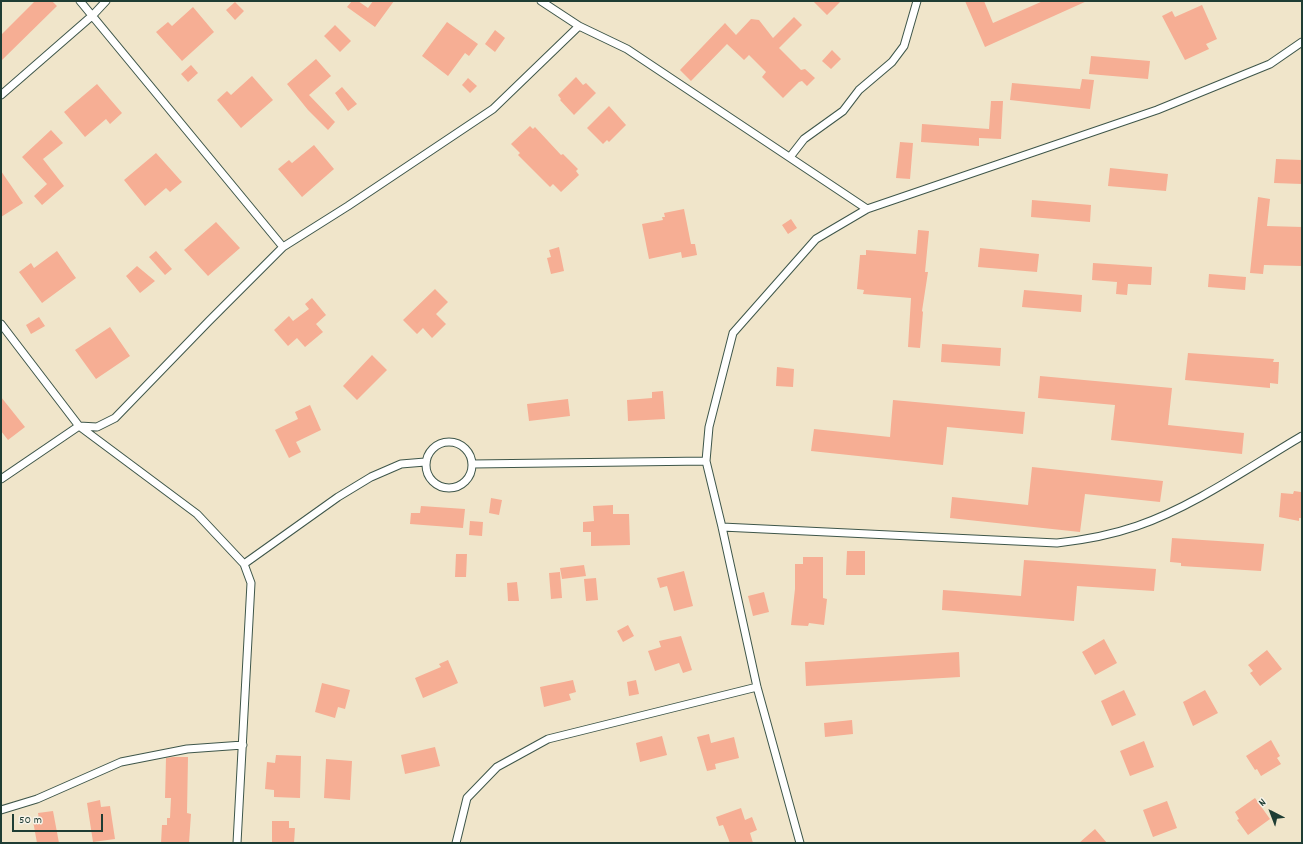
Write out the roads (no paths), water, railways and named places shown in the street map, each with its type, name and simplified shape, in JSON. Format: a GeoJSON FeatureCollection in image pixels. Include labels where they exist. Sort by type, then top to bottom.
{"type":"FeatureCollection","features":[{"type":"Feature","properties":{"kind":"lane"},"geometry":{"type":"LineString","coordinates":[[80,1],[283,247]]}},
{"type":"Feature","properties":{"kind":"lane"},"geometry":{"type":"LineString","coordinates":[[1,95],[93,15],[106,1]]}},
{"type":"Feature","properties":{"kind":"lane"},"geometry":{"type":"LineString","coordinates":[[541,1],[579,26],[627,49],[867,209]]}},
{"type":"Feature","properties":{"kind":"lane"},"geometry":{"type":"LineString","coordinates":[[790,157],[804,139],[842,110],[860,90],[892,62],[904,46],[917,1]]}},
{"type":"Feature","properties":{"kind":"lane"},"geometry":{"type":"LineString","coordinates":[[1,479],[80,426],[96,427],[115,418],[283,247],[348,206],[493,108],[579,26]]}},
{"type":"Feature","properties":{"kind":"lane"},"geometry":{"type":"LineString","coordinates":[[800,843],[757,688],[706,461],[709,427],[733,333],[816,239],[867,209],[1157,110],[1270,64],[1302,42]]}},
{"type":"Feature","properties":{"kind":"lane"},"geometry":{"type":"LineString","coordinates":[[1,324],[80,426],[197,514],[244,564],[251,583],[237,843]]}},
{"type":"Feature","properties":{"kind":"lane"},"geometry":{"type":"LineString","coordinates":[[722,527],[1057,543],[1091,539],[1138,526],[1184,506],[1302,436]]}},
{"type":"Feature","properties":{"kind":"lane"},"geometry":{"type":"LineString","coordinates":[[444,442],[458,443],[469,451],[473,464],[470,477],[461,486],[448,489],[435,485],[427,475],[425,462],[431,449],[444,442]]}},
{"type":"Feature","properties":{"kind":"lane"},"geometry":{"type":"LineString","coordinates":[[473,464],[706,461]]}},
{"type":"Feature","properties":{"kind":"lane"},"geometry":{"type":"LineString","coordinates":[[244,564],[338,497],[371,477],[401,464],[425,462]]}},
{"type":"Feature","properties":{"kind":"lane"},"geometry":{"type":"LineString","coordinates":[[456,843],[467,798],[496,767],[548,739],[757,688]]}},
{"type":"Feature","properties":{"kind":"lane"},"geometry":{"type":"LineString","coordinates":[[1,810],[37,799],[121,762],[187,749],[243,745]]}}]}
